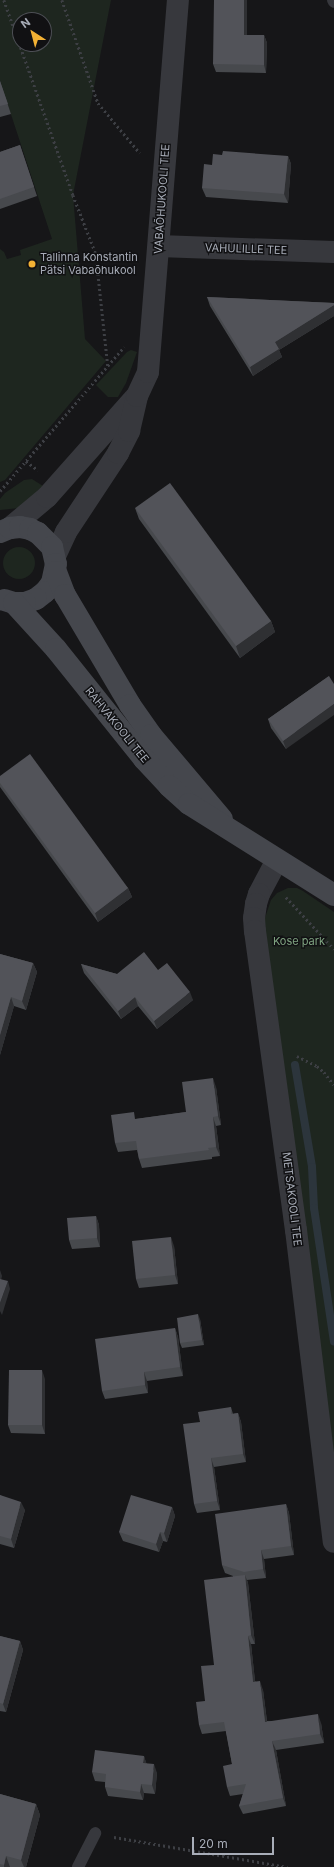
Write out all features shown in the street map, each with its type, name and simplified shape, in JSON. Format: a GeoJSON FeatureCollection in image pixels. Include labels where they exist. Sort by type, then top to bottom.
{"type":"FeatureCollection","features":[{"type":"Feature","properties":{"kind":"street","name":"VABAÕHUKOOLI TEE"},"geometry":{"type":"LineString","coordinates":[[55,564],[66,532],[118,453],[129,431],[137,396],[148,372],[178,0]]}},
{"type":"Feature","properties":{"kind":"street","name":"VAHULILLE TEE"},"geometry":{"type":"LineString","coordinates":[[159,246],[334,252]]}},
{"type":"Feature","properties":{"kind":"street","name":"VABAÕHUKOOLI TEE"},"geometry":{"type":"LineString","coordinates":[[3,529],[47,497],[137,396]]}},
{"type":"Feature","properties":{"kind":"street","name":"RAHVAKOOLI TEE"},"geometry":{"type":"LineString","coordinates":[[3,529],[30,529],[46,539],[65,595],[94,647],[138,717],[151,735],[234,833]]}},
{"type":"Feature","properties":{"kind":"street"},"geometry":{"type":"LineString","coordinates":[[5,605],[25,603],[36,599],[45,592],[52,583],[55,564]]}},
{"type":"Feature","properties":{"kind":"street","name":"RAHVAKOOLI TEE"},"geometry":{"type":"LineString","coordinates":[[5,605],[56,649],[139,753],[169,786],[189,804],[334,895]]}},
{"type":"Feature","properties":{"kind":"street","name":"METSAKOOLI TEE"},"geometry":{"type":"LineString","coordinates":[[276,860],[259,894],[254,918],[273,1054],[334,1542]]}},
{"type":"Feature","properties":{"kind":"lane"},"geometry":{"type":"LineString","coordinates":[[78,1867],[95,1834]]}},
{"type":"Feature","properties":{"kind":"path"},"geometry":{"type":"LineString","coordinates":[[0,491],[108,366],[96,254],[73,195],[4,0]]}},
{"type":"Feature","properties":{"kind":"path"},"geometry":{"type":"LineString","coordinates":[[62,0],[98,103],[142,155]]}},
{"type":"Feature","properties":{"kind":"path"},"geometry":{"type":"LineString","coordinates":[[282,892],[334,948]]}},
{"type":"Feature","properties":{"kind":"path"},"geometry":{"type":"LineString","coordinates":[[273,1054],[291,1054],[308,1060],[324,1072],[334,1085]]}},
{"type":"Feature","properties":{"kind":"path"},"geometry":{"type":"LineString","coordinates":[[95,1834],[287,1867]]}},
{"type":"Feature","properties":{"kind":"green space"},"geometry":{"type":"Polygon","coordinates":[[[0,0],[111,0],[73,195],[85,339],[106,361],[5,480],[0,482],[0,249],[4,252],[7,259],[21,255],[20,250],[52,239],[0,81],[0,0]]]}},
{"type":"Feature","properties":{"kind":"green space"},"geometry":{"type":"Polygon","coordinates":[[[131,350],[137,352],[126,383],[118,397],[108,397],[96,385],[127,352],[131,350]]]}},
{"type":"Feature","properties":{"kind":"green space"},"geometry":{"type":"Polygon","coordinates":[[[32,479],[43,486],[19,508],[0,510],[0,499],[5,493],[24,480],[32,479]]]}},
{"type":"Feature","properties":{"kind":"green space"},"geometry":{"type":"Polygon","coordinates":[[[16,547],[22,547],[32,554],[35,563],[34,569],[28,576],[22,579],[16,579],[6,572],[3,566],[3,560],[10,550],[16,547]]]}},
{"type":"Feature","properties":{"kind":"green space","name":"Kose park"},"geometry":{"type":"Polygon","coordinates":[[[288,888],[297,888],[303,891],[334,912],[334,1490],[264,945],[265,918],[271,900],[277,893],[288,888]]]}},
{"type":"Feature","properties":{"kind":"building"},"geometry":{"type":"Polygon","coordinates":[[[214,0],[244,0],[244,35],[264,35],[264,65],[213,64],[214,0]]]}},
{"type":"Feature","properties":{"kind":"building"},"geometry":{"type":"Polygon","coordinates":[[[0,81],[8,104],[0,106],[0,81]]]}},
{"type":"Feature","properties":{"kind":"building"},"geometry":{"type":"Polygon","coordinates":[[[20,145],[34,187],[0,199],[0,152],[20,145]]]}},
{"type":"Feature","properties":{"kind":"building"},"geometry":{"type":"Polygon","coordinates":[[[223,151],[288,156],[284,194],[202,188],[204,164],[212,165],[213,154],[222,155],[223,151]]]}},
{"type":"Feature","properties":{"kind":"building"},"geometry":{"type":"Polygon","coordinates":[[[207,297],[334,303],[334,305],[275,342],[279,349],[250,367],[207,297]]]}},
{"type":"Feature","properties":{"kind":"building"},"geometry":{"type":"Polygon","coordinates":[[[170,483],[271,621],[236,646],[135,508],[170,483]]]}},
{"type":"Feature","properties":{"kind":"building"},"geometry":{"type":"Polygon","coordinates":[[[329,676],[334,684],[334,704],[283,741],[268,719],[329,676]]]}},
{"type":"Feature","properties":{"kind":"building"},"geometry":{"type":"Polygon","coordinates":[[[30,754],[128,888],[95,913],[0,783],[0,776],[30,754]]]}},
{"type":"Feature","properties":{"kind":"building"},"geometry":{"type":"Polygon","coordinates":[[[144,952],[158,970],[167,963],[190,992],[154,1021],[135,997],[118,1011],[81,964],[117,974],[144,952]]]}},
{"type":"Feature","properties":{"kind":"building"},"geometry":{"type":"Polygon","coordinates":[[[0,954],[33,963],[22,1001],[11,997],[0,1035],[0,954]]]}},
{"type":"Feature","properties":{"kind":"building"},"geometry":{"type":"Polygon","coordinates":[[[213,1078],[218,1116],[213,1117],[216,1147],[208,1148],[209,1150],[139,1159],[136,1141],[115,1143],[111,1115],[134,1112],[135,1119],[186,1112],[182,1082],[213,1078]]]}},
{"type":"Feature","properties":{"kind":"building"},"geometry":{"type":"Polygon","coordinates":[[[96,1216],[97,1238],[69,1240],[67,1218],[96,1216]]]}},
{"type":"Feature","properties":{"kind":"building"},"geometry":{"type":"Polygon","coordinates":[[[171,1237],[175,1275],[136,1279],[132,1241],[171,1237]]]}},
{"type":"Feature","properties":{"kind":"building"},"geometry":{"type":"Polygon","coordinates":[[[0,1279],[8,1281],[0,1303],[0,1279]]]}},
{"type":"Feature","properties":{"kind":"building"},"geometry":{"type":"Polygon","coordinates":[[[198,1314],[202,1340],[180,1343],[177,1318],[198,1314]]]}},
{"type":"Feature","properties":{"kind":"building"},"geometry":{"type":"Polygon","coordinates":[[[175,1328],[180,1367],[144,1372],[145,1385],[102,1391],[95,1339],[175,1328]]]}},
{"type":"Feature","properties":{"kind":"building"},"geometry":{"type":"Polygon","coordinates":[[[9,1370],[42,1370],[42,1425],[8,1425],[9,1370]]]}},
{"type":"Feature","properties":{"kind":"building"},"geometry":{"type":"Polygon","coordinates":[[[231,1407],[231,1414],[238,1413],[243,1454],[211,1458],[217,1501],[194,1504],[183,1424],[200,1422],[198,1412],[231,1407]]]}},
{"type":"Feature","properties":{"kind":"building"},"geometry":{"type":"Polygon","coordinates":[[[0,1495],[21,1502],[11,1539],[0,1536],[0,1495]]]}},
{"type":"Feature","properties":{"kind":"building"},"geometry":{"type":"Polygon","coordinates":[[[131,1495],[172,1507],[164,1533],[160,1532],[156,1544],[119,1532],[131,1495]]]}},
{"type":"Feature","properties":{"kind":"building"},"geometry":{"type":"Polygon","coordinates":[[[286,1504],[291,1546],[261,1550],[263,1569],[244,1572],[222,1565],[215,1514],[286,1504]]]}},
{"type":"Feature","properties":{"kind":"building"},"geometry":{"type":"Polygon","coordinates":[[[245,1575],[251,1635],[248,1636],[253,1682],[260,1681],[265,1722],[318,1714],[320,1734],[272,1741],[283,1798],[239,1806],[246,1784],[227,1787],[223,1766],[232,1764],[224,1722],[199,1725],[196,1702],[205,1701],[201,1666],[214,1665],[204,1580],[245,1575]]]}},
{"type":"Feature","properties":{"kind":"building"},"geometry":{"type":"Polygon","coordinates":[[[0,1636],[20,1641],[3,1704],[0,1703],[0,1636]]]}},
{"type":"Feature","properties":{"kind":"building"},"geometry":{"type":"Polygon","coordinates":[[[95,1750],[144,1756],[143,1763],[154,1764],[152,1785],[141,1784],[140,1792],[105,1787],[106,1774],[92,1772],[95,1750]]]}},
{"type":"Feature","properties":{"kind":"building"},"geometry":{"type":"Polygon","coordinates":[[[0,1794],[36,1804],[21,1860],[6,1856],[4,1865],[0,1864],[0,1794]]]}},
{"type":"Feature","properties":{"kind":"waterway"},"geometry":{"type":"LineString","coordinates":[[295,1065],[312,1167],[314,1208],[334,1342]]}},
{"type":"Feature","properties":{"kind":"place","name":"Tallinna Konstantin Pätsi Vabaõhukool"},"geometry":{"type":"Point","coordinates":[32,264]}}]}
